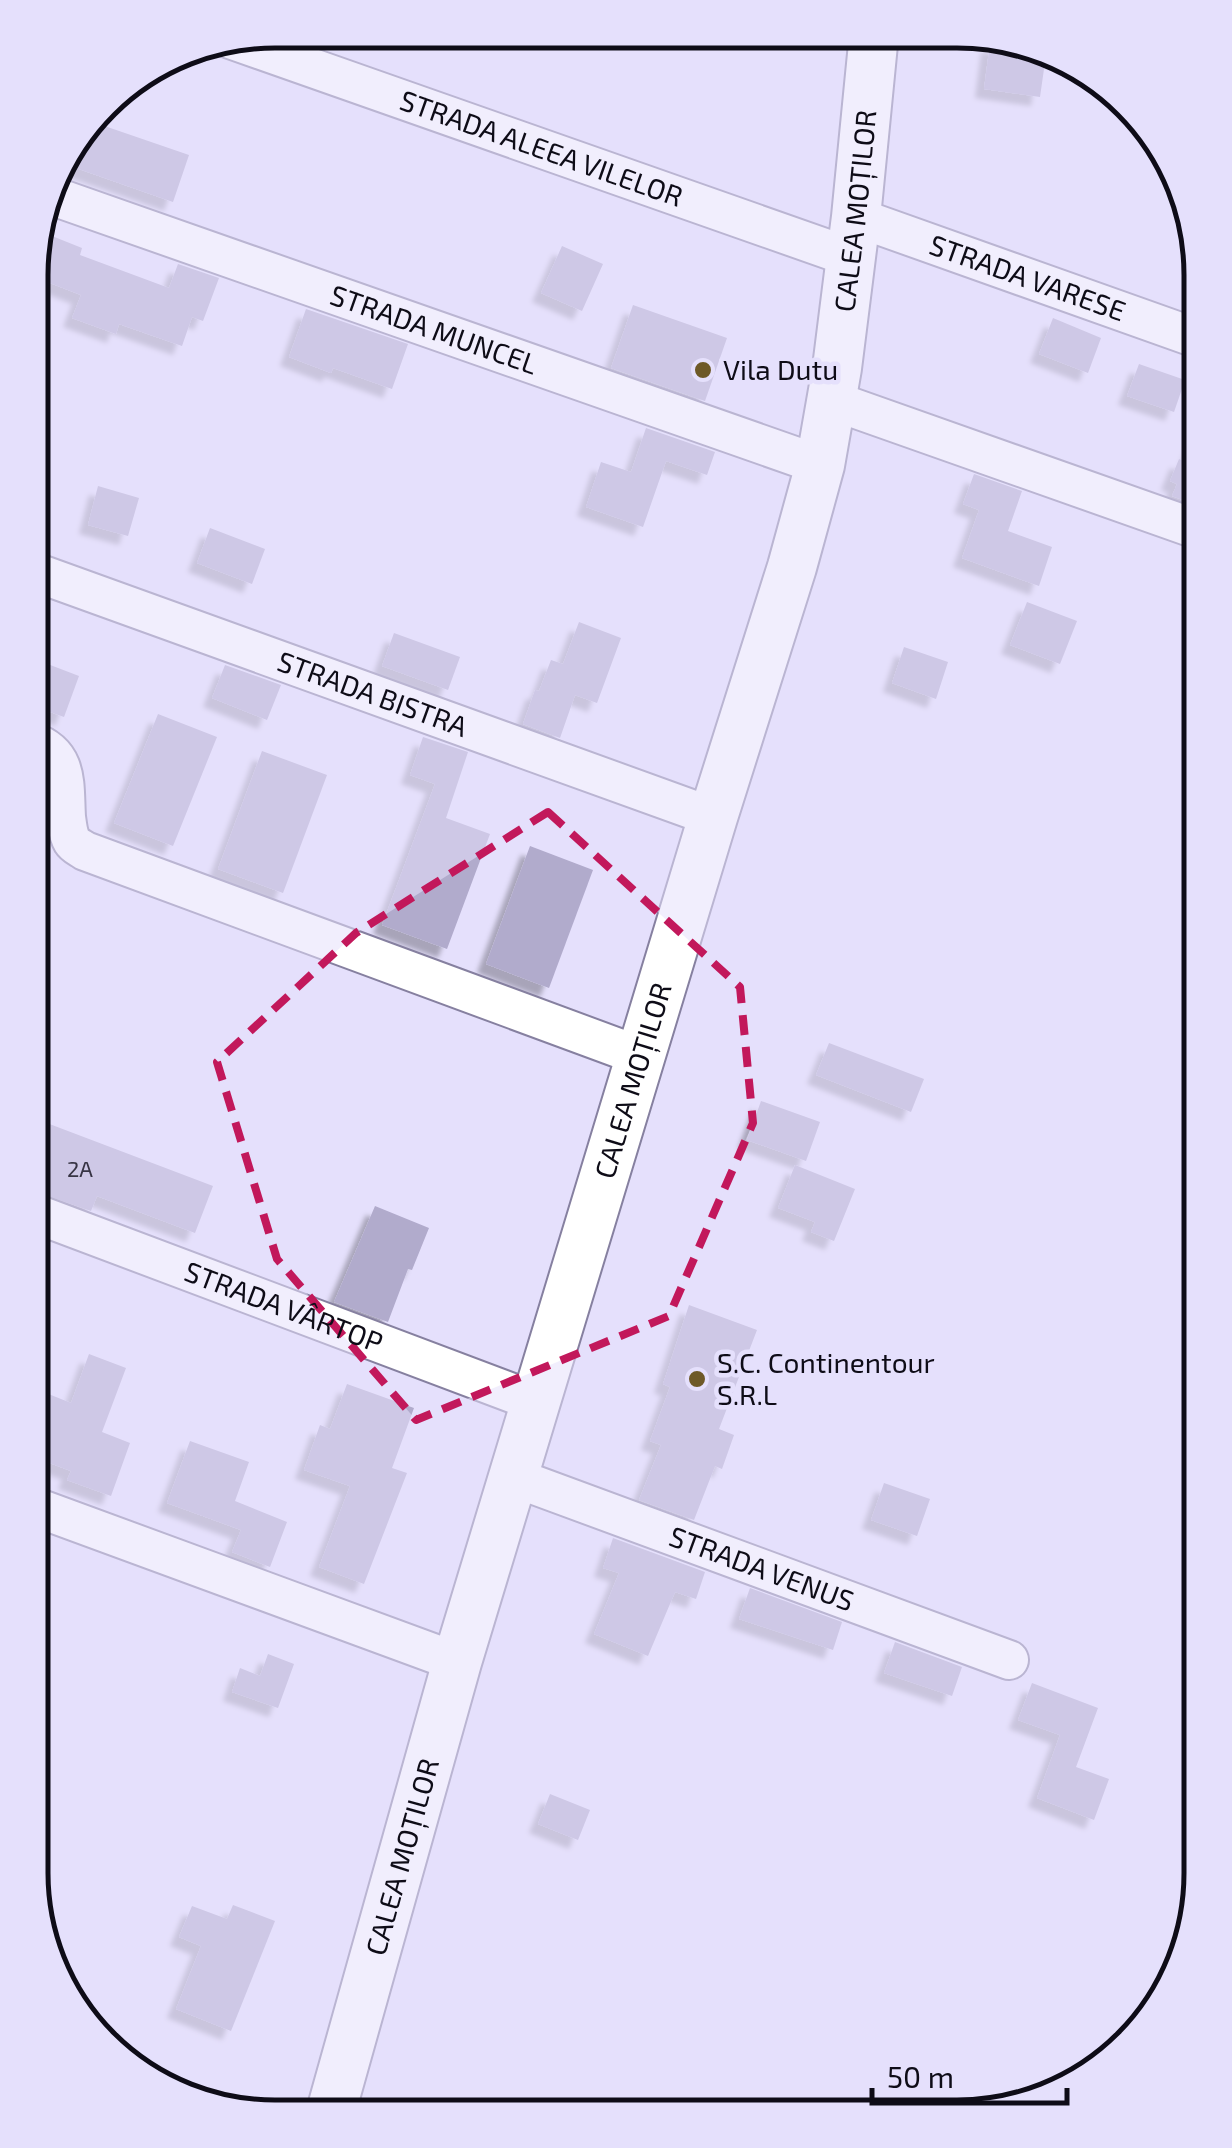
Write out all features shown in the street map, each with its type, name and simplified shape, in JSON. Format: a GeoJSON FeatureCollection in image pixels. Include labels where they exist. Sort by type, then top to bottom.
{"type":"FeatureCollection","features":[{"type":"Feature","properties":{"kind":"main road","name":"CALEA MOȚILOR"},"geometry":{"type":"LineString","coordinates":[[334,2100],[457,1662],[820,465],[853,238],[873,48]]}},
{"type":"Feature","properties":{"kind":"street","name":"STRADA ALEEA VILELOR"},"geometry":{"type":"LineString","coordinates":[[260,49],[853,238]]}},
{"type":"Feature","properties":{"kind":"street","name":"STRADA MUNCEL"},"geometry":{"type":"LineString","coordinates":[[61,199],[820,465]]}},
{"type":"Feature","properties":{"kind":"street","name":"STRADA VARESE"},"geometry":{"type":"LineString","coordinates":[[853,238],[1185,335]]}},
{"type":"Feature","properties":{"kind":"street"},"geometry":{"type":"LineString","coordinates":[[831,400],[1185,526]]}},
{"type":"Feature","properties":{"kind":"street","name":"STRADA BISTRA"},"geometry":{"type":"LineString","coordinates":[[48,577],[713,817]]}},
{"type":"Feature","properties":{"kind":"street"},"geometry":{"type":"LineString","coordinates":[[48,748],[60,761],[64,776],[67,825],[72,841],[85,851],[640,1056]]}},
{"type":"Feature","properties":{"kind":"street","name":"STRADA VÂRTOP"},"geometry":{"type":"LineString","coordinates":[[48,1218],[536,1402]]}},
{"type":"Feature","properties":{"kind":"street","name":"STRADA VENUS"},"geometry":{"type":"LineString","coordinates":[[513,1478],[1008,1660]]}},
{"type":"Feature","properties":{"kind":"street"},"geometry":{"type":"LineString","coordinates":[[48,1512],[457,1662]]}},
{"type":"Feature","properties":{"kind":"highlighted area"},"geometry":{"type":"Polygon","coordinates":[[[548,812],[740,987],[753,1123],[669,1316],[416,1420],[277,1259],[217,1062],[356,933],[548,812]]]}},
{"type":"Feature","properties":{"kind":"building"},"geometry":{"type":"Polygon","coordinates":[[[989,49],[1044,66],[1040,97],[984,89],[989,49]]]}},
{"type":"Feature","properties":{"kind":"building"},"geometry":{"type":"Polygon","coordinates":[[[104,126],[189,155],[173,202],[75,168],[104,126]]]}},
{"type":"Feature","properties":{"kind":"building"},"geometry":{"type":"Polygon","coordinates":[[[51,236],[82,248],[80,255],[169,288],[178,264],[219,278],[203,321],[192,317],[182,346],[119,324],[116,334],[72,318],[81,295],[48,282],[51,236]]]}},
{"type":"Feature","properties":{"kind":"building"},"geometry":{"type":"Polygon","coordinates":[[[562,246],[603,264],[582,311],[541,293],[562,246]]]}},
{"type":"Feature","properties":{"kind":"building"},"geometry":{"type":"Polygon","coordinates":[[[633,305],[727,338],[705,401],[611,368],[633,305]]]}},
{"type":"Feature","properties":{"kind":"building"},"geometry":{"type":"Polygon","coordinates":[[[306,309],[408,344],[392,389],[289,357],[306,309]]]}},
{"type":"Feature","properties":{"kind":"building"},"geometry":{"type":"Polygon","coordinates":[[[1053,318],[1101,338],[1088,373],[1039,354],[1053,318]]]}},
{"type":"Feature","properties":{"kind":"building"},"geometry":{"type":"Polygon","coordinates":[[[1139,364],[1185,380],[1174,412],[1127,396],[1139,364]]]}},
{"type":"Feature","properties":{"kind":"building"},"geometry":{"type":"Polygon","coordinates":[[[646,428],[715,452],[707,475],[666,461],[643,527],[586,507],[601,462],[631,472],[646,428]]]}},
{"type":"Feature","properties":{"kind":"building"},"geometry":{"type":"Polygon","coordinates":[[[1179,459],[1185,462],[1185,501],[1172,496],[1177,484],[1170,481],[1179,459]]]}},
{"type":"Feature","properties":{"kind":"building"},"geometry":{"type":"Polygon","coordinates":[[[974,474],[1022,491],[1008,531],[1052,547],[1039,586],[962,558],[979,510],[963,504],[974,474]]]}},
{"type":"Feature","properties":{"kind":"building"},"geometry":{"type":"Polygon","coordinates":[[[98,486],[139,498],[128,536],[88,525],[98,486]]]}},
{"type":"Feature","properties":{"kind":"building"},"geometry":{"type":"Polygon","coordinates":[[[210,528],[265,549],[252,584],[197,563],[210,528]]]}},
{"type":"Feature","properties":{"kind":"building"},"geometry":{"type":"Polygon","coordinates":[[[1027,602],[1077,621],[1060,664],[1010,645],[1027,602]]]}},
{"type":"Feature","properties":{"kind":"building"},"geometry":{"type":"Polygon","coordinates":[[[579,622],[621,638],[597,703],[575,695],[560,738],[523,724],[551,660],[563,664],[579,622]]]}},
{"type":"Feature","properties":{"kind":"building"},"geometry":{"type":"Polygon","coordinates":[[[394,633],[460,657],[448,690],[382,666],[394,633]]]}},
{"type":"Feature","properties":{"kind":"building"},"geometry":{"type":"Polygon","coordinates":[[[904,647],[948,662],[936,699],[892,683],[904,647]]]}},
{"type":"Feature","properties":{"kind":"building"},"geometry":{"type":"Polygon","coordinates":[[[48,664],[79,676],[64,717],[48,711],[48,664]]]}},
{"type":"Feature","properties":{"kind":"building"},"geometry":{"type":"Polygon","coordinates":[[[225,665],[281,685],[267,720],[212,698],[225,665]]]}},
{"type":"Feature","properties":{"kind":"building"},"geometry":{"type":"Polygon","coordinates":[[[158,714],[217,737],[173,846],[114,823],[158,714]]]}},
{"type":"Feature","properties":{"kind":"building"},"geometry":{"type":"Polygon","coordinates":[[[423,737],[468,752],[446,818],[490,834],[447,949],[382,925],[435,784],[410,775],[423,737]]]}},
{"type":"Feature","properties":{"kind":"building"},"geometry":{"type":"Polygon","coordinates":[[[262,751],[327,775],[283,893],[218,869],[262,751]]]}},
{"type":"Feature","properties":{"kind":"building"},"geometry":{"type":"Polygon","coordinates":[[[530,846],[593,870],[549,988],[486,964],[530,846]]]}},
{"type":"Feature","properties":{"kind":"building"},"geometry":{"type":"Polygon","coordinates":[[[829,1043],[924,1079],[911,1112],[816,1075],[829,1043]]]}},
{"type":"Feature","properties":{"kind":"building"},"geometry":{"type":"Polygon","coordinates":[[[761,1101],[820,1122],[806,1161],[747,1140],[761,1101]]]}},
{"type":"Feature","properties":{"kind":"building"},"geometry":{"type":"Polygon","coordinates":[[[48,1123],[213,1186],[195,1233],[97,1196],[91,1211],[48,1196],[48,1123]]]}},
{"type":"Feature","properties":{"kind":"building"},"geometry":{"type":"Polygon","coordinates":[[[795,1165],[855,1189],[834,1241],[811,1232],[815,1222],[778,1208],[795,1165]]]}},
{"type":"Feature","properties":{"kind":"building"},"geometry":{"type":"Polygon","coordinates":[[[375,1206],[429,1228],[388,1322],[334,1302],[375,1206]]]}},
{"type":"Feature","properties":{"kind":"building"},"geometry":{"type":"Polygon","coordinates":[[[689,1305],[757,1330],[719,1429],[734,1435],[722,1469],[715,1466],[694,1520],[639,1500],[661,1445],[650,1441],[670,1387],[663,1384],[689,1305]]]}},
{"type":"Feature","properties":{"kind":"building"},"geometry":{"type":"Polygon","coordinates":[[[89,1354],[126,1368],[102,1432],[130,1443],[111,1496],[67,1480],[71,1471],[48,1462],[48,1394],[71,1403],[89,1354]]]}},
{"type":"Feature","properties":{"kind":"building"},"geometry":{"type":"Polygon","coordinates":[[[347,1384],[414,1408],[392,1468],[407,1473],[364,1584],[319,1567],[350,1486],[304,1470],[320,1425],[330,1429],[347,1384]]]}},
{"type":"Feature","properties":{"kind":"building"},"geometry":{"type":"Polygon","coordinates":[[[190,1441],[249,1462],[235,1501],[287,1522],[270,1567],[232,1552],[241,1530],[167,1503],[190,1441]]]}},
{"type":"Feature","properties":{"kind":"building"},"geometry":{"type":"Polygon","coordinates":[[[884,1483],[930,1499],[917,1536],[871,1520],[884,1483]]]}},
{"type":"Feature","properties":{"kind":"building"},"geometry":{"type":"Polygon","coordinates":[[[613,1538],[705,1572],[696,1599],[675,1592],[648,1656],[594,1634],[619,1573],[603,1568],[613,1538]]]}},
{"type":"Feature","properties":{"kind":"building"},"geometry":{"type":"Polygon","coordinates":[[[750,1588],[842,1622],[833,1650],[739,1619],[750,1588]]]}},
{"type":"Feature","properties":{"kind":"building"},"geometry":{"type":"Polygon","coordinates":[[[895,1642],[962,1667],[952,1696],[884,1673],[895,1642]]]}},
{"type":"Feature","properties":{"kind":"building"},"geometry":{"type":"Polygon","coordinates":[[[268,1654],[294,1664],[278,1708],[232,1692],[240,1668],[260,1676],[268,1654]]]}},
{"type":"Feature","properties":{"kind":"building"},"geometry":{"type":"Polygon","coordinates":[[[1032,1683],[1098,1708],[1076,1767],[1109,1779],[1094,1820],[1037,1798],[1060,1735],[1018,1720],[1032,1683]]]}},
{"type":"Feature","properties":{"kind":"building"},"geometry":{"type":"Polygon","coordinates":[[[550,1794],[590,1810],[578,1840],[538,1824],[550,1794]]]}},
{"type":"Feature","properties":{"kind":"building"},"geometry":{"type":"Polygon","coordinates":[[[233,1905],[275,1921],[231,2031],[176,2009],[201,1946],[179,1937],[192,1906],[227,1919],[233,1905]]]}},
{"type":"Feature","properties":{"kind":"place","name":"Vila Dutu"},"geometry":{"type":"Point","coordinates":[703,370]}},
{"type":"Feature","properties":{"kind":"place","name":"S.C. Continentour S.R.L"},"geometry":{"type":"Point","coordinates":[697,1379]}}]}
